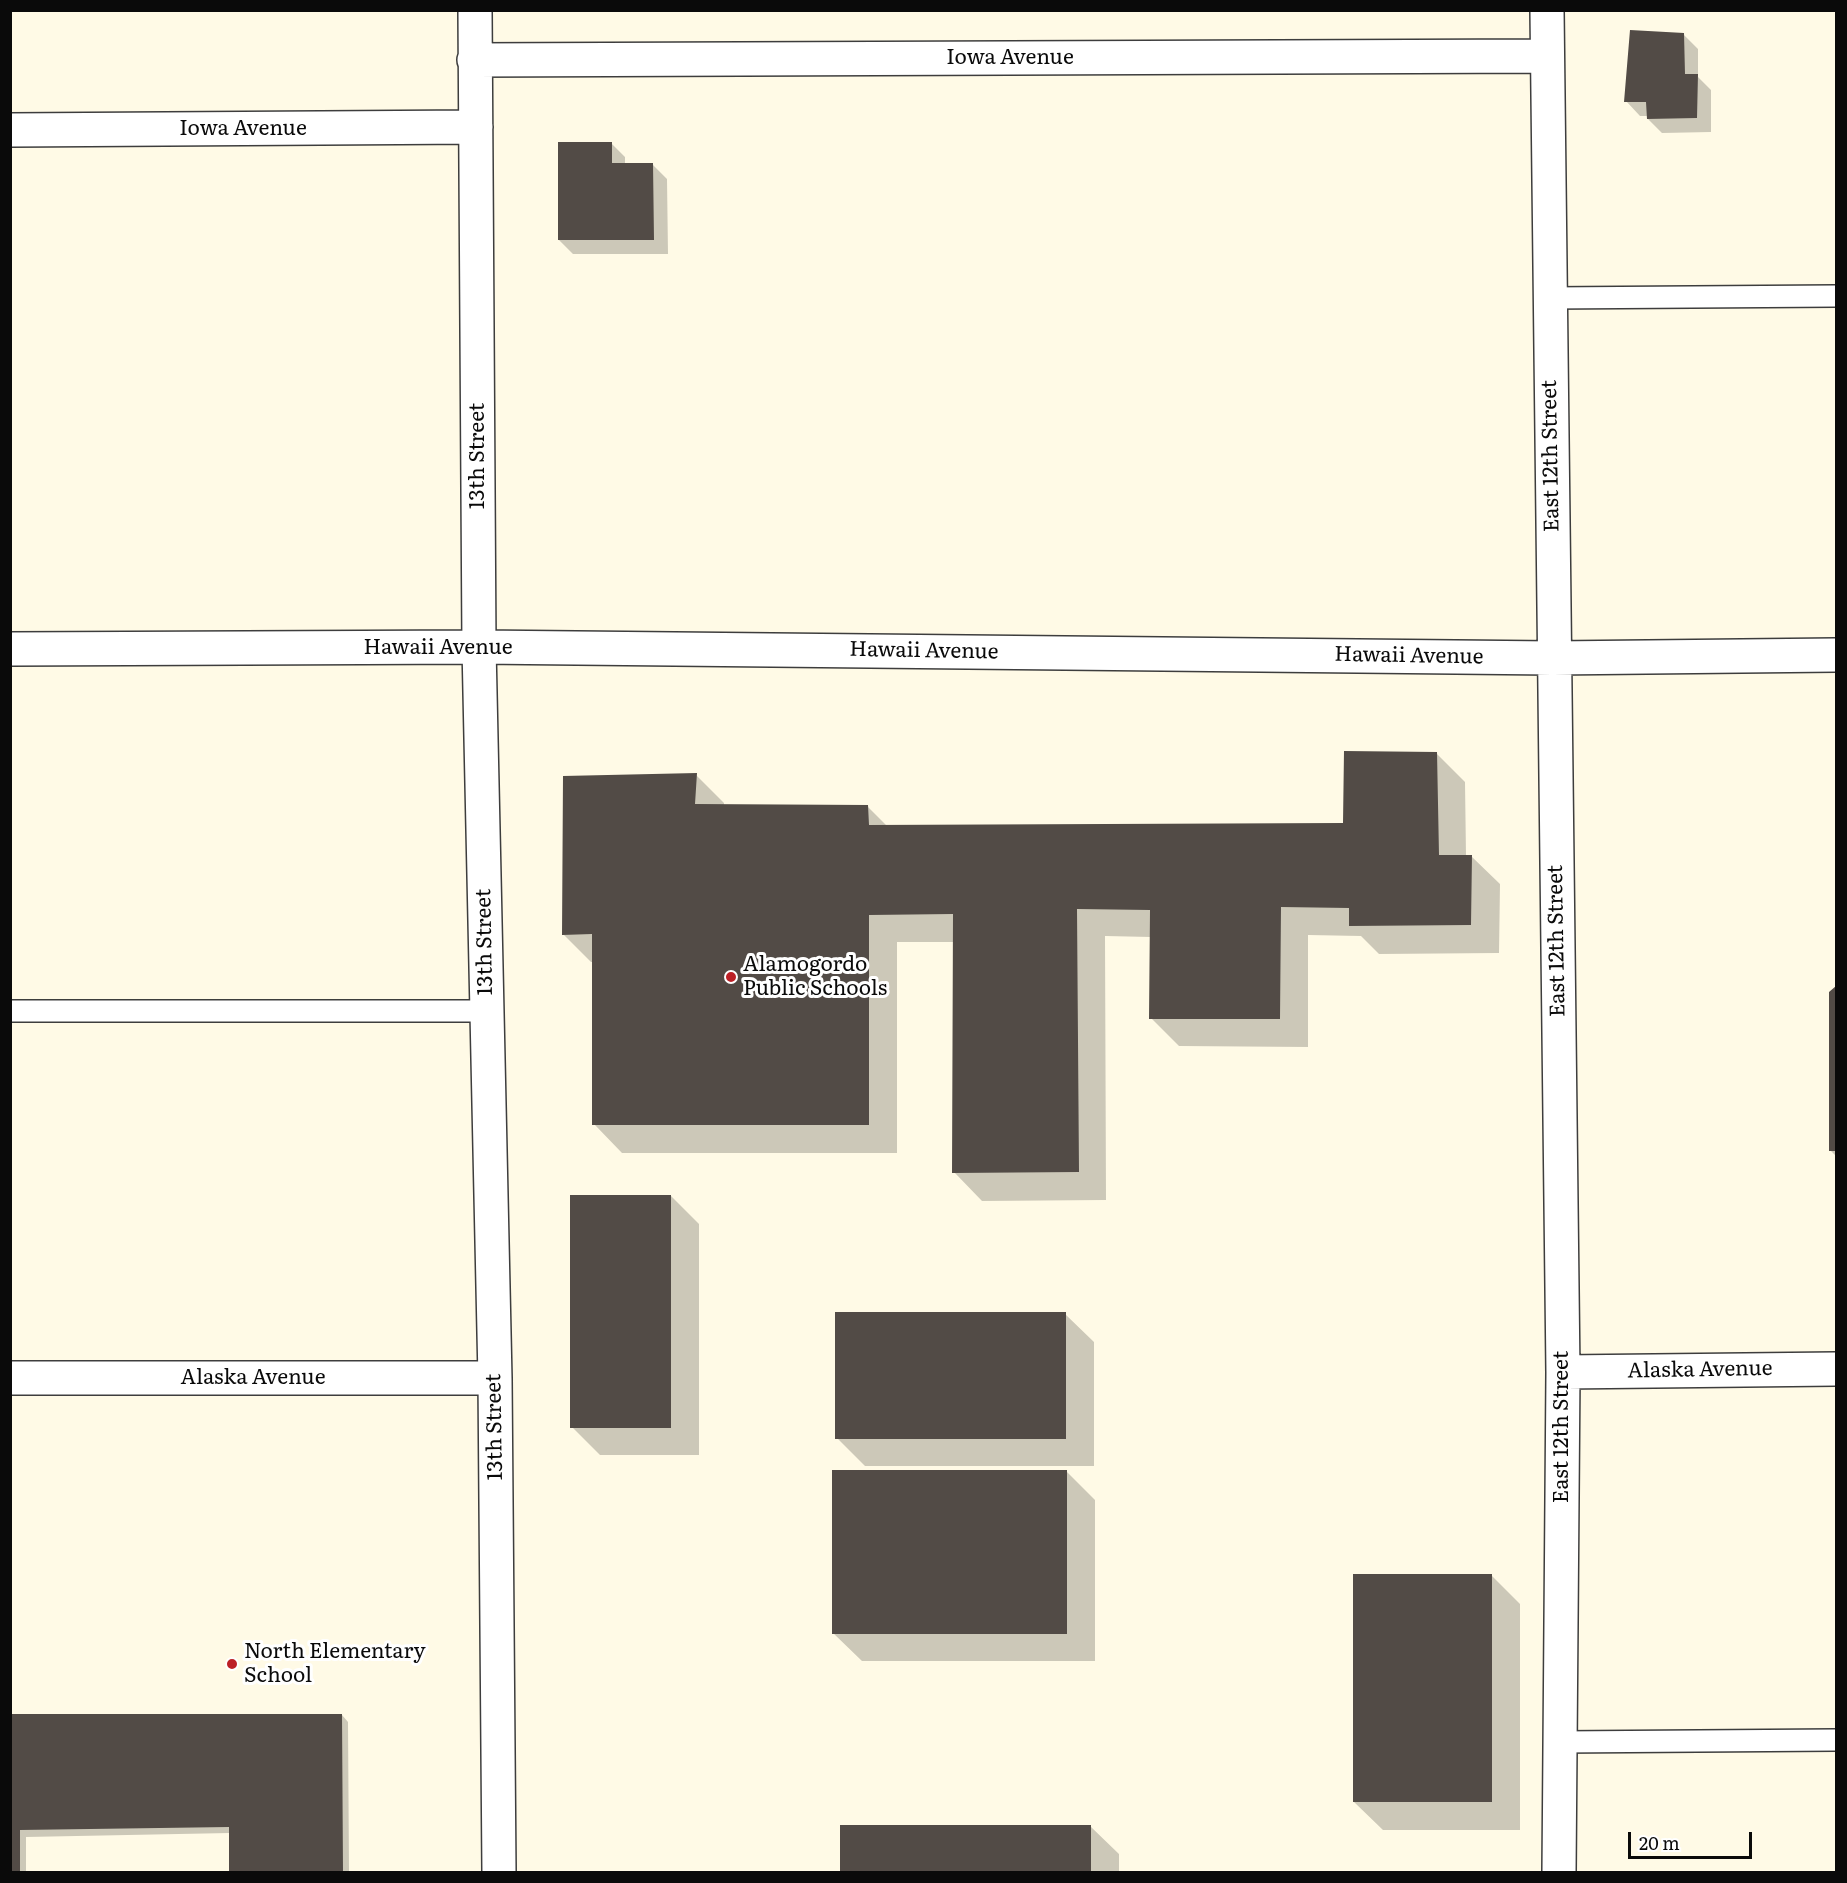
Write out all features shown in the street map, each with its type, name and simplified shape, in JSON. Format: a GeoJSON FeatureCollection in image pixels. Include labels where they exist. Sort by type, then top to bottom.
{"type":"FeatureCollection","features":[{"type":"Feature","properties":{"kind":"street","name":"13th Street"},"geometry":{"type":"LineString","coordinates":[[475,10],[479,647],[495,1378],[499,1872]]}},
{"type":"Feature","properties":{"kind":"street","name":"East 12th Street"},"geometry":{"type":"LineString","coordinates":[[1547,10],[1563,1372],[1559,1872]]}},
{"type":"Feature","properties":{"kind":"street","name":"Iowa Avenue"},"geometry":{"type":"LineString","coordinates":[[474,60],[1546,56]]}},
{"type":"Feature","properties":{"kind":"street","name":"Iowa Avenue"},"geometry":{"type":"LineString","coordinates":[[10,130],[476,127]]}},
{"type":"Feature","properties":{"kind":"street","name":"Hawaii Avenue"},"geometry":{"type":"LineString","coordinates":[[10,649],[479,647],[1553,658],[1836,655]]}},
{"type":"Feature","properties":{"kind":"street","name":"Alaska Avenue"},"geometry":{"type":"LineString","coordinates":[[1563,1372],[1836,1369]]}},
{"type":"Feature","properties":{"kind":"street","name":"Alaska Avenue"},"geometry":{"type":"LineString","coordinates":[[10,1378],[495,1378]]}},
{"type":"Feature","properties":{"kind":"lane"},"geometry":{"type":"LineString","coordinates":[[1549,298],[1836,296]]}},
{"type":"Feature","properties":{"kind":"lane"},"geometry":{"type":"LineString","coordinates":[[10,1011],[487,1011]]}},
{"type":"Feature","properties":{"kind":"lane"},"geometry":{"type":"LineString","coordinates":[[1560,1742],[1836,1740]]}},
{"type":"Feature","properties":{"kind":"building"},"geometry":{"type":"Polygon","coordinates":[[[1630,30],[1684,33],[1685,74],[1698,74],[1697,118],[1647,119],[1646,102],[1624,102],[1630,30]]]}},
{"type":"Feature","properties":{"kind":"building"},"geometry":{"type":"Polygon","coordinates":[[[558,142],[612,142],[612,163],[653,163],[654,240],[558,240],[558,142]]]}},
{"type":"Feature","properties":{"kind":"building","name":"Alamogordo Public Schools"},"geometry":{"type":"Polygon","coordinates":[[[1344,751],[1437,752],[1439,855],[1472,855],[1471,925],[1349,926],[1349,908],[1281,907],[1280,1019],[1149,1019],[1150,910],[1077,909],[1079,1172],[952,1173],[953,914],[869,915],[869,1125],[592,1125],[592,934],[562,935],[563,776],[697,773],[695,804],[868,805],[869,825],[1343,823],[1344,751]]]}},
{"type":"Feature","properties":{"kind":"building"},"geometry":{"type":"Polygon","coordinates":[[[1836,986],[1836,1151],[1829,1151],[1829,992],[1836,986]]]}},
{"type":"Feature","properties":{"kind":"building"},"geometry":{"type":"Polygon","coordinates":[[[570,1195],[671,1195],[671,1428],[570,1428],[570,1195]]]}},
{"type":"Feature","properties":{"kind":"building"},"geometry":{"type":"Polygon","coordinates":[[[835,1312],[1066,1312],[1066,1439],[835,1439],[835,1312]]]}},
{"type":"Feature","properties":{"kind":"building"},"geometry":{"type":"Polygon","coordinates":[[[832,1470],[1067,1470],[1067,1634],[832,1634],[832,1470]]]}},
{"type":"Feature","properties":{"kind":"building"},"geometry":{"type":"Polygon","coordinates":[[[1353,1574],[1492,1574],[1492,1802],[1353,1802],[1353,1574]]]}},
{"type":"Feature","properties":{"kind":"building"},"geometry":{"type":"Polygon","coordinates":[[[10,1714],[342,1714],[343,1872],[229,1872],[229,1827],[20,1830],[20,1872],[10,1872],[10,1714]]]}},
{"type":"Feature","properties":{"kind":"building"},"geometry":{"type":"Polygon","coordinates":[[[840,1825],[1091,1825],[1091,1872],[840,1872],[840,1825]]]}},
{"type":"Feature","properties":{"kind":"place","name":"Alamogordo Public Schools"},"geometry":{"type":"Point","coordinates":[731,977]}},
{"type":"Feature","properties":{"kind":"place","name":"North Elementary School"},"geometry":{"type":"Point","coordinates":[232,1664]}}]}
